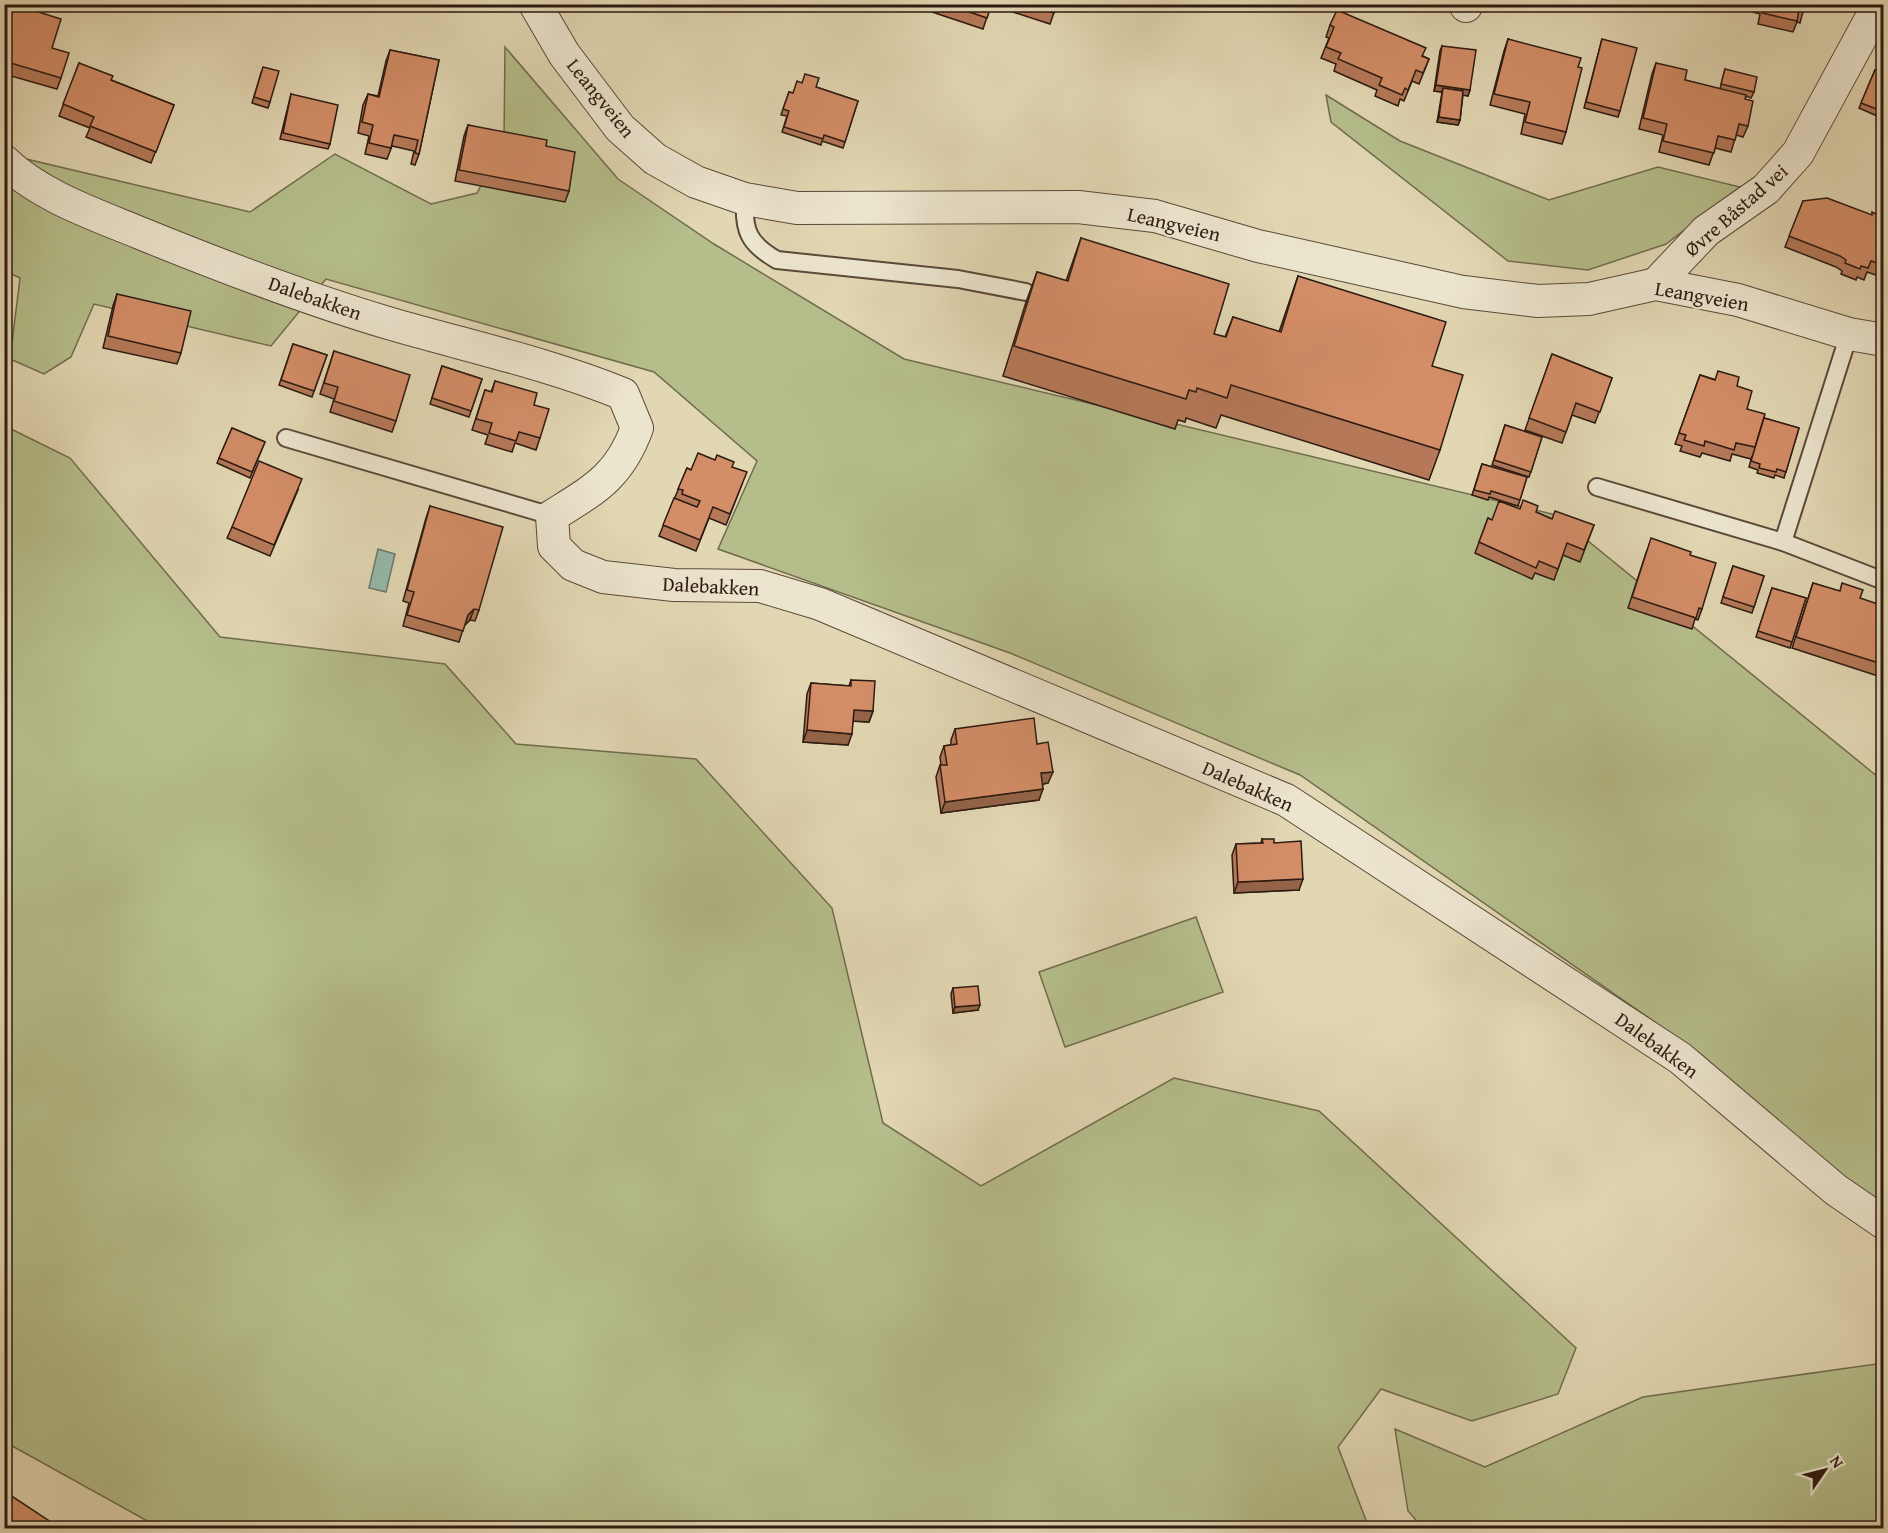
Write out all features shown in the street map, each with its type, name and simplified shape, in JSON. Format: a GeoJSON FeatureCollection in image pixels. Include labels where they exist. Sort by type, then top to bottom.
{"type":"FeatureCollection","features":[{"type":"Feature","properties":{"kind":"street","name":"Leangveien"},"geometry":{"type":"LineString","coordinates":[[535,4],[564,54],[620,128],[655,159],[696,182],[745,199],[797,208],[1078,207],[1155,216],[1258,246],[1463,292],[1538,301],[1589,299],[1656,284],[1738,300],[1849,334],[1884,340]]}},
{"type":"Feature","properties":{"kind":"street","name":"Øvre Båstad vei"},"geometry":{"type":"LineString","coordinates":[[1656,284],[1706,231],[1766,189],[1798,153],[1879,4]]}},
{"type":"Feature","properties":{"kind":"street","name":"Dalebakken"},"geometry":{"type":"LineString","coordinates":[[4,161],[19,176],[81,209],[218,265],[386,322],[578,376],[623,394],[637,428],[627,454],[611,474],[552,516],[554,546],[573,565],[603,577],[674,585],[760,586],[820,604],[1286,800],[1680,1058],[1836,1190],[1884,1223]]}},
{"type":"Feature","properties":{"kind":"lane"},"geometry":{"type":"LineString","coordinates":[[745,199],[745,220],[750,239],[757,249],[777,260],[958,279],[1026,292]]}},
{"type":"Feature","properties":{"kind":"lane"},"geometry":{"type":"LineString","coordinates":[[1783,542],[1849,334]]}},
{"type":"Feature","properties":{"kind":"lane"},"geometry":{"type":"LineString","coordinates":[[286,438],[552,516]]}},
{"type":"Feature","properties":{"kind":"lane"},"geometry":{"type":"LineString","coordinates":[[1597,487],[1783,542],[1884,581]]}},
{"type":"Feature","properties":{"kind":"green space"},"geometry":{"type":"Polygon","coordinates":[[[505,47],[618,179],[714,244],[904,359],[1556,515],[1883,781],[1883,1212],[1702,1055],[1300,775],[1010,653],[718,549],[757,461],[654,372],[326,279],[271,346],[94,304],[71,357],[44,374],[10,359],[20,278],[5,271],[5,154],[250,212],[335,154],[431,204],[477,193],[504,141],[505,47]]]}},
{"type":"Feature","properties":{"kind":"green space"},"geometry":{"type":"Polygon","coordinates":[[[1326,95],[1400,141],[1549,200],[1658,167],[1740,187],[1666,244],[1588,270],[1508,261],[1331,122],[1326,95]]]}},
{"type":"Feature","properties":{"kind":"green space"},"geometry":{"type":"Polygon","coordinates":[[[5,426],[70,458],[220,637],[445,664],[516,744],[696,759],[832,908],[883,1123],[981,1186],[1174,1078],[1319,1111],[1576,1348],[1558,1394],[1472,1421],[1381,1389],[1338,1447],[1369,1528],[160,1528],[5,1442],[5,426]]]}},
{"type":"Feature","properties":{"kind":"green space"},"geometry":{"type":"Polygon","coordinates":[[[1196,917],[1223,992],[1065,1047],[1039,972],[1196,917]]]}},
{"type":"Feature","properties":{"kind":"green space"},"geometry":{"type":"Polygon","coordinates":[[[1883,1363],[1883,1528],[1423,1528],[1408,1511],[1395,1429],[1485,1467],[1643,1397],[1883,1363]]]}},
{"type":"Feature","properties":{"kind":"shaded area"},"geometry":{"type":"Polygon","coordinates":[[[378,549],[395,554],[386,592],[369,588],[378,549]]]}},
{"type":"Feature","properties":{"kind":"building"},"geometry":{"type":"Polygon","coordinates":[[[5,4],[13,4],[61,19],[52,48],[69,53],[61,78],[4,61],[5,4]]]}},
{"type":"Feature","properties":{"kind":"building"},"geometry":{"type":"Polygon","coordinates":[[[946,4],[992,4],[987,18],[946,4]]]}},
{"type":"Feature","properties":{"kind":"building"},"geometry":{"type":"Polygon","coordinates":[[[1028,4],[1057,4],[1054,13],[1028,4]]]}},
{"type":"Feature","properties":{"kind":"building"},"geometry":{"type":"Polygon","coordinates":[[[1764,4],[1805,4],[1804,12],[1799,10],[1797,21],[1762,13],[1764,4]]]}},
{"type":"Feature","properties":{"kind":"building"},"geometry":{"type":"Polygon","coordinates":[[[1337,10],[1426,48],[1422,56],[1429,59],[1423,73],[1416,70],[1408,90],[1405,88],[1402,95],[1379,85],[1382,78],[1338,59],[1341,53],[1326,47],[1334,27],[1330,25],[1337,10]]]}},
{"type":"Feature","properties":{"kind":"building"},"geometry":{"type":"Polygon","coordinates":[[[1508,39],[1581,58],[1578,67],[1582,68],[1566,132],[1525,122],[1530,102],[1494,94],[1508,39]]]}},
{"type":"Feature","properties":{"kind":"building"},"geometry":{"type":"Polygon","coordinates":[[[1602,39],[1637,48],[1620,111],[1586,102],[1602,39]]]}},
{"type":"Feature","properties":{"kind":"building"},"geometry":{"type":"Polygon","coordinates":[[[1442,46],[1476,50],[1470,90],[1436,85],[1442,46]]]}},
{"type":"Feature","properties":{"kind":"building"},"geometry":{"type":"Polygon","coordinates":[[[390,50],[439,60],[419,154],[415,153],[418,140],[394,135],[391,148],[369,143],[373,125],[362,122],[368,94],[379,97],[390,50]]]}},
{"type":"Feature","properties":{"kind":"building"},"geometry":{"type":"Polygon","coordinates":[[[79,63],[113,76],[111,80],[174,105],[156,152],[90,126],[94,117],[63,104],[79,63]]]}},
{"type":"Feature","properties":{"kind":"building"},"geometry":{"type":"Polygon","coordinates":[[[1656,63],[1687,70],[1685,80],[1746,95],[1745,99],[1753,101],[1748,126],[1739,124],[1735,140],[1718,136],[1714,153],[1663,141],[1667,124],[1643,118],[1656,63]]]}},
{"type":"Feature","properties":{"kind":"building"},"geometry":{"type":"Polygon","coordinates":[[[263,67],[279,71],[270,102],[254,97],[263,67]]]}},
{"type":"Feature","properties":{"kind":"building"},"geometry":{"type":"Polygon","coordinates":[[[1725,69],[1757,77],[1754,92],[1721,84],[1725,69]]]}},
{"type":"Feature","properties":{"kind":"building"},"geometry":{"type":"Polygon","coordinates":[[[1875,70],[1884,73],[1884,112],[1861,103],[1875,70]]]}},
{"type":"Feature","properties":{"kind":"building"},"geometry":{"type":"Polygon","coordinates":[[[805,74],[819,78],[816,87],[858,101],[845,142],[824,135],[823,139],[784,127],[789,111],[783,109],[789,92],[793,93],[797,81],[802,83],[805,74]]]}},
{"type":"Feature","properties":{"kind":"building"},"geometry":{"type":"Polygon","coordinates":[[[1443,88],[1463,91],[1460,120],[1439,117],[1443,88]]]}},
{"type":"Feature","properties":{"kind":"building"},"geometry":{"type":"Polygon","coordinates":[[[291,94],[338,105],[330,144],[283,133],[291,94]]]}},
{"type":"Feature","properties":{"kind":"building"},"geometry":{"type":"Polygon","coordinates":[[[468,125],[547,140],[546,146],[575,152],[569,191],[459,170],[468,125]]]}},
{"type":"Feature","properties":{"kind":"building"},"geometry":{"type":"Polygon","coordinates":[[[1827,198],[1884,218],[1884,265],[1871,261],[1868,268],[1861,266],[1860,269],[1845,263],[1846,260],[1840,256],[1789,236],[1803,201],[1827,198]]]}},
{"type":"Feature","properties":{"kind":"building"},"geometry":{"type":"Polygon","coordinates":[[[1081,238],[1229,284],[1214,334],[1226,337],[1233,317],[1281,332],[1298,276],[1446,322],[1432,366],[1463,375],[1440,450],[1231,385],[1227,398],[1197,388],[1196,392],[1189,390],[1186,399],[1014,346],[1037,272],[1068,281],[1081,238]]]}},
{"type":"Feature","properties":{"kind":"building"},"geometry":{"type":"Polygon","coordinates":[[[117,294],[191,311],[181,353],[108,336],[117,294]]]}},
{"type":"Feature","properties":{"kind":"building"},"geometry":{"type":"Polygon","coordinates":[[[293,344],[327,355],[314,391],[281,380],[293,344]]]}},
{"type":"Feature","properties":{"kind":"building"},"geometry":{"type":"Polygon","coordinates":[[[334,351],[410,375],[396,421],[334,401],[338,387],[324,383],[334,351]]]}},
{"type":"Feature","properties":{"kind":"building"},"geometry":{"type":"Polygon","coordinates":[[[1552,354],[1612,378],[1600,412],[1576,403],[1566,432],[1529,418],[1552,354]]]}},
{"type":"Feature","properties":{"kind":"building"},"geometry":{"type":"Polygon","coordinates":[[[442,366],[482,379],[471,411],[432,398],[442,366]]]}},
{"type":"Feature","properties":{"kind":"building"},"geometry":{"type":"Polygon","coordinates":[[[1718,371],[1739,377],[1737,386],[1752,391],[1747,409],[1765,414],[1755,447],[1736,443],[1734,450],[1705,441],[1704,446],[1684,440],[1686,435],[1679,433],[1700,375],[1715,380],[1718,371]]]}},
{"type":"Feature","properties":{"kind":"building"},"geometry":{"type":"Polygon","coordinates":[[[495,381],[537,393],[534,405],[549,409],[540,438],[519,432],[516,441],[489,433],[492,423],[476,419],[485,390],[492,392],[495,381]]]}},
{"type":"Feature","properties":{"kind":"building"},"geometry":{"type":"Polygon","coordinates":[[[1764,418],[1799,428],[1786,472],[1759,468],[1760,464],[1751,461],[1764,418]]]}},
{"type":"Feature","properties":{"kind":"building"},"geometry":{"type":"Polygon","coordinates":[[[1505,425],[1542,437],[1531,472],[1494,460],[1505,425]]]}},
{"type":"Feature","properties":{"kind":"building"},"geometry":{"type":"Polygon","coordinates":[[[232,428],[265,442],[252,472],[219,458],[232,428]]]}},
{"type":"Feature","properties":{"kind":"building"},"geometry":{"type":"Polygon","coordinates":[[[698,453],[715,460],[717,455],[734,462],[732,467],[747,472],[730,514],[713,507],[700,540],[663,525],[674,498],[697,507],[700,501],[682,494],[683,490],[678,489],[687,468],[691,470],[698,453]]]}},
{"type":"Feature","properties":{"kind":"building"},"geometry":{"type":"Polygon","coordinates":[[[259,461],[302,479],[274,545],[232,527],[259,461]]]}},
{"type":"Feature","properties":{"kind":"building"},"geometry":{"type":"Polygon","coordinates":[[[1482,464],[1527,477],[1520,500],[1491,491],[1490,494],[1474,490],[1482,464]]]}},
{"type":"Feature","properties":{"kind":"building"},"geometry":{"type":"Polygon","coordinates":[[[1523,500],[1538,506],[1536,512],[1552,519],[1555,511],[1594,525],[1584,550],[1567,543],[1558,569],[1539,561],[1536,568],[1479,542],[1488,518],[1492,520],[1499,501],[1520,509],[1523,500]]]}},
{"type":"Feature","properties":{"kind":"building"},"geometry":{"type":"Polygon","coordinates":[[[430,506],[503,527],[479,610],[474,609],[468,615],[463,631],[407,615],[414,592],[407,590],[430,506]]]}},
{"type":"Feature","properties":{"kind":"building"},"geometry":{"type":"Polygon","coordinates":[[[1651,538],[1691,552],[1690,555],[1716,563],[1702,609],[1699,608],[1696,618],[1632,597],[1651,538]]]}},
{"type":"Feature","properties":{"kind":"building"},"geometry":{"type":"Polygon","coordinates":[[[1733,566],[1764,576],[1754,607],[1723,597],[1733,566]]]}},
{"type":"Feature","properties":{"kind":"building"},"geometry":{"type":"Polygon","coordinates":[[[1813,583],[1840,591],[1842,583],[1863,590],[1860,598],[1884,606],[1884,659],[1882,664],[1796,637],[1813,583]]]}},
{"type":"Feature","properties":{"kind":"building"},"geometry":{"type":"Polygon","coordinates":[[[1772,588],[1806,598],[1792,642],[1758,631],[1772,588]]]}},
{"type":"Feature","properties":{"kind":"building"},"geometry":{"type":"Polygon","coordinates":[[[851,680],[875,681],[873,711],[854,710],[852,734],[807,730],[811,683],[851,686],[851,680]]]}},
{"type":"Feature","properties":{"kind":"building"},"geometry":{"type":"Polygon","coordinates":[[[1034,718],[1037,744],[1048,742],[1053,772],[1041,773],[1043,789],[945,802],[940,765],[947,765],[944,746],[957,744],[955,729],[1034,718]]]}},
{"type":"Feature","properties":{"kind":"building"},"geometry":{"type":"Polygon","coordinates":[[[1262,839],[1274,839],[1274,843],[1301,841],[1303,879],[1238,882],[1236,844],[1263,843],[1262,839]]]}},
{"type":"Feature","properties":{"kind":"building"},"geometry":{"type":"Polygon","coordinates":[[[978,986],[980,1005],[955,1007],[953,988],[978,986]]]}},
{"type":"Feature","properties":{"kind":"building"},"geometry":{"type":"Polygon","coordinates":[[[4,1491],[60,1528],[4,1528],[4,1491]]]}}]}
